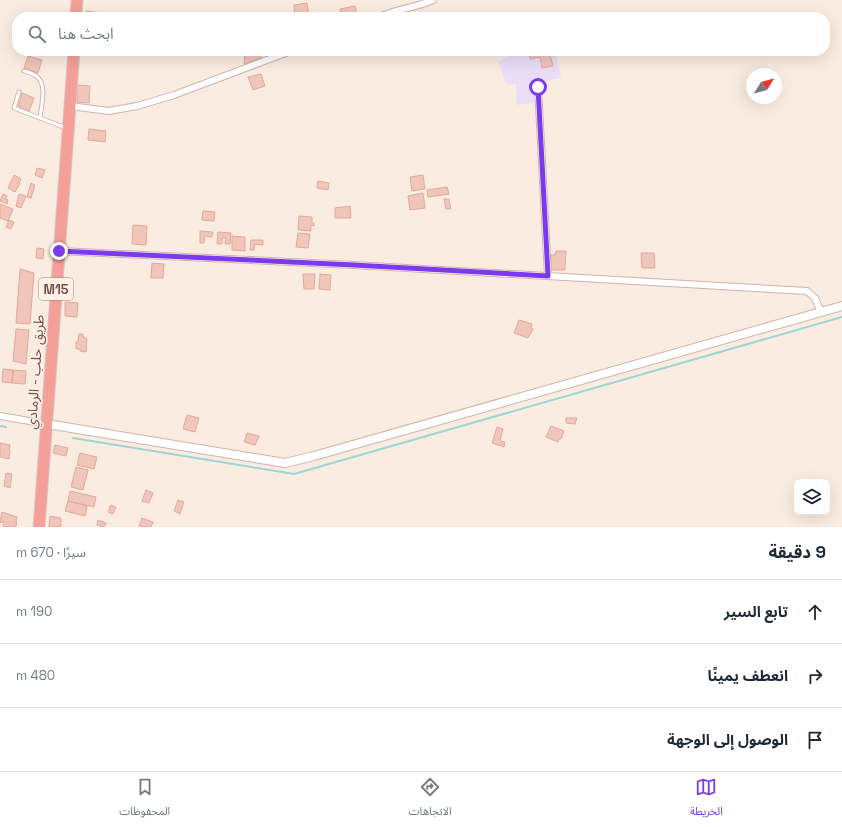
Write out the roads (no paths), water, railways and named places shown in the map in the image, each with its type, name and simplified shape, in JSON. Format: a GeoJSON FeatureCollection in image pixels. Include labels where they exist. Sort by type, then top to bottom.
{"type":"FeatureCollection","features":[{"type":"Feature","properties":{"kind":"highway"},"geometry":{"type":"LineString","coordinates":[[76,12],[77,0]]}},
{"type":"Feature","properties":{"kind":"highway","name":"طريق حلب - الرمادي"},"geometry":{"type":"LineString","coordinates":[[39,527],[74,56]]}},
{"type":"Feature","properties":{"kind":"street"},"geometry":{"type":"LineString","coordinates":[[392,12],[410,8],[433,0]]}},
{"type":"Feature","properties":{"kind":"street"},"geometry":{"type":"LineString","coordinates":[[70,106],[109,111],[138,106],[174,95],[278,56]]}},
{"type":"Feature","properties":{"kind":"street"},"geometry":{"type":"LineString","coordinates":[[538,87],[548,276]]}},
{"type":"Feature","properties":{"kind":"street"},"geometry":{"type":"LineString","coordinates":[[59,251],[354,265],[807,291],[815,298],[821,312]]}},
{"type":"Feature","properties":{"kind":"street"},"geometry":{"type":"LineString","coordinates":[[0,416],[285,463],[842,306]]}},
{"type":"Feature","properties":{"kind":"lane"},"geometry":{"type":"LineString","coordinates":[[24,71],[36,75],[41,82],[43,89],[40,118]]}},
{"type":"Feature","properties":{"kind":"lane"},"geometry":{"type":"LineString","coordinates":[[19,92],[14,108],[68,128]]}},
{"type":"Feature","properties":{"kind":"waterway"},"geometry":{"type":"LineString","coordinates":[[73,438],[294,474],[842,317]]}},
{"type":"Feature","properties":{"kind":"waterway"},"geometry":{"type":"LineString","coordinates":[[0,426],[6,427]]}}]}
